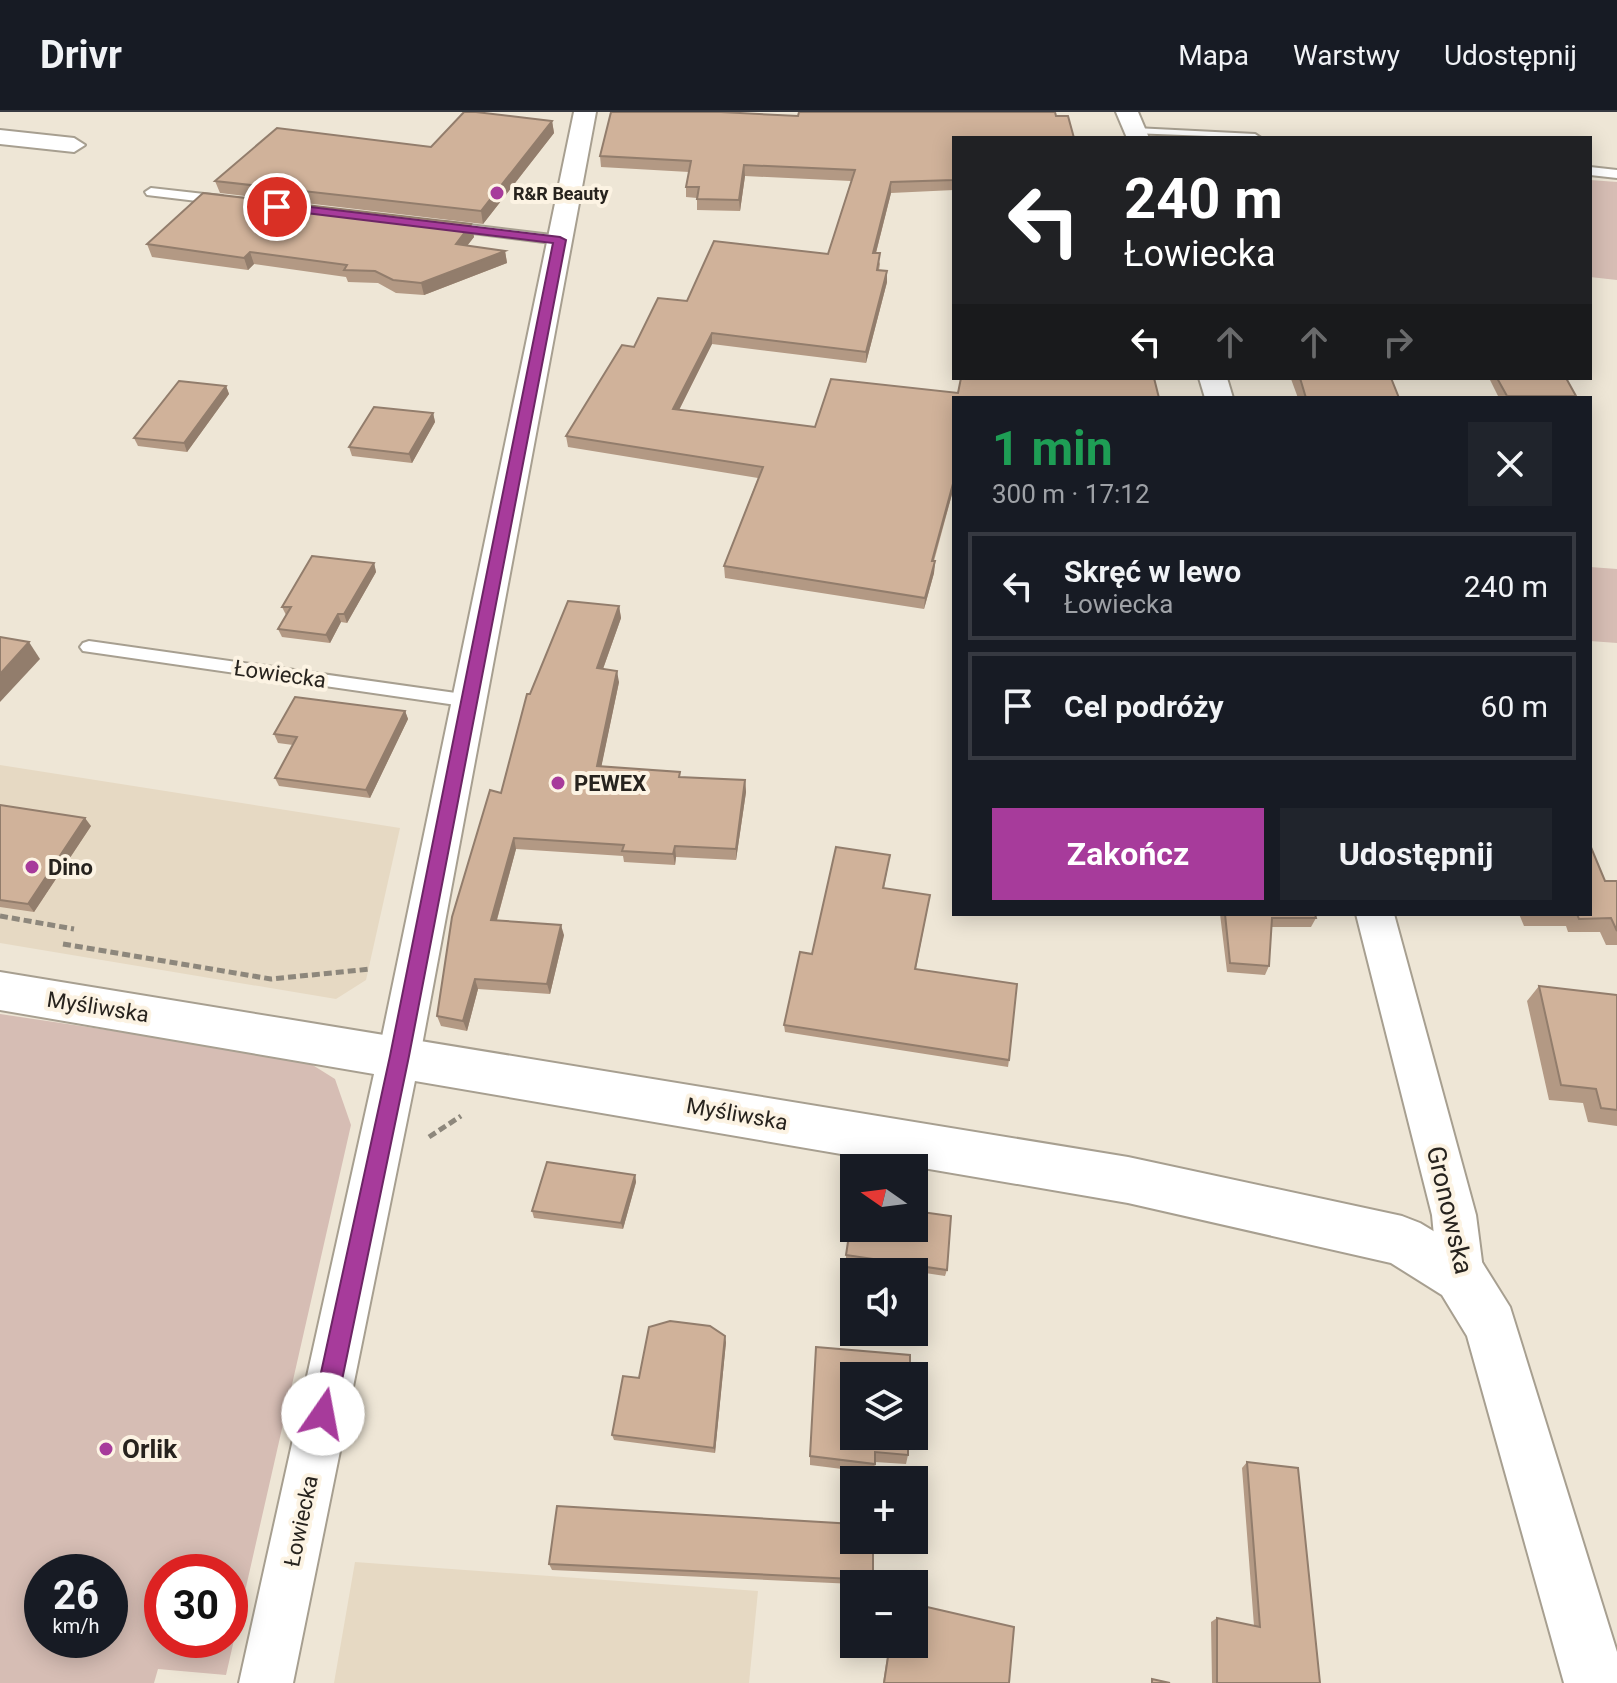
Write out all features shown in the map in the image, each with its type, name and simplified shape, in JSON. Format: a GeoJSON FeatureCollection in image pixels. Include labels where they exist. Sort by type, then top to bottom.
{"type":"FeatureCollection","features":[{"type":"Feature","properties":{"kind":"street","name":"Łowiecka"},"geometry":{"type":"LineString","coordinates":[[266,1683],[399,1056],[585,112]]}},
{"type":"Feature","properties":{"kind":"street"},"geometry":{"type":"LineString","coordinates":[[0,137],[74,145]]}},
{"type":"Feature","properties":{"kind":"street","name":"Gronowska"},"geometry":{"type":"LineString","coordinates":[[1376,916],[1454,1215],[1461,1277],[1491,1326],[1595,1683]]}},
{"type":"Feature","properties":{"kind":"street","name":"Myśliwska"},"geometry":{"type":"LineString","coordinates":[[0,991],[1128,1180],[1402,1241],[1461,1277]]}},
{"type":"Feature","properties":{"kind":"lane"},"geometry":{"type":"LineString","coordinates":[[1134,127],[1233,136]]}},
{"type":"Feature","properties":{"kind":"lane"},"geometry":{"type":"LineString","coordinates":[[1592,171],[1617,174]]}},
{"type":"Feature","properties":{"kind":"lane"},"geometry":{"type":"LineString","coordinates":[[151,192],[230,201]]}},
{"type":"Feature","properties":{"kind":"lane"},"geometry":{"type":"LineString","coordinates":[[434,225],[560,240]]}},
{"type":"Feature","properties":{"kind":"lane","name":"Łowiecka"},"geometry":{"type":"LineString","coordinates":[[89,647],[470,701]]}},
{"type":"Feature","properties":{"kind":"path"},"geometry":{"type":"LineString","coordinates":[[0,916],[74,929]]}},
{"type":"Feature","properties":{"kind":"path"},"geometry":{"type":"LineString","coordinates":[[63,944],[271,979],[372,969],[414,970]]}},
{"type":"Feature","properties":{"kind":"shaded area"},"geometry":{"type":"Polygon","coordinates":[[[1592,180],[1617,182],[1617,280],[1592,277],[1592,180]]]}},
{"type":"Feature","properties":{"kind":"shaded area"},"geometry":{"type":"Polygon","coordinates":[[[1592,567],[1617,569],[1617,643],[1592,641],[1592,567]]]}},
{"type":"Feature","properties":{"kind":"shaded area"},"geometry":{"type":"Polygon","coordinates":[[[0,765],[400,828],[366,980],[336,999],[0,943],[0,765]]]}},
{"type":"Feature","properties":{"kind":"shaded area"},"geometry":{"type":"Polygon","coordinates":[[[0,1014],[303,1059],[335,1079],[351,1125],[248,1578],[248,1554],[144,1554],[144,1658],[230,1658],[226,1675],[158,1669],[154,1683],[0,1683],[0,1014]]]}},
{"type":"Feature","properties":{"kind":"shaded area"},"geometry":{"type":"Polygon","coordinates":[[[355,1562],[758,1591],[749,1683],[334,1683],[355,1562]]]}},
{"type":"Feature","properties":{"kind":"building"},"geometry":{"type":"Polygon","coordinates":[[[464,112],[552,121],[481,211],[215,181],[277,128],[431,147],[464,112]]]}},
{"type":"Feature","properties":{"kind":"building"},"geometry":{"type":"Polygon","coordinates":[[[611,112],[798,116],[799,112],[1055,112],[1056,116],[1068,116],[1073,136],[952,136],[952,180],[891,182],[873,253],[880,253],[877,270],[887,271],[866,352],[712,333],[673,409],[815,427],[831,379],[958,393],[961,380],[1154,380],[1158,396],[952,396],[952,487],[925,598],[724,566],[763,467],[566,436],[622,345],[634,347],[658,298],[687,301],[714,241],[828,254],[855,170],[744,165],[739,200],[697,199],[699,187],[686,187],[691,161],[600,156],[611,112]]]}},
{"type":"Feature","properties":{"kind":"building"},"geometry":{"type":"Polygon","coordinates":[[[203,193],[471,224],[456,244],[505,251],[421,283],[393,280],[375,271],[344,270],[347,265],[250,252],[244,258],[147,244],[203,193]]]}},
{"type":"Feature","properties":{"kind":"building"},"geometry":{"type":"Polygon","coordinates":[[[1301,380],[1392,380],[1398,396],[1305,396],[1301,380]]]}},
{"type":"Feature","properties":{"kind":"building"},"geometry":{"type":"Polygon","coordinates":[[[1498,380],[1567,380],[1576,396],[1507,396],[1498,380]]]}},
{"type":"Feature","properties":{"kind":"building"},"geometry":{"type":"Polygon","coordinates":[[[179,381],[226,386],[184,443],[134,438],[179,381]]]}},
{"type":"Feature","properties":{"kind":"building"},"geometry":{"type":"Polygon","coordinates":[[[374,407],[433,413],[409,454],[349,447],[374,407]]]}},
{"type":"Feature","properties":{"kind":"building"},"geometry":{"type":"Polygon","coordinates":[[[312,556],[374,563],[344,614],[338,614],[326,635],[278,629],[291,607],[282,607],[312,556]]]}},
{"type":"Feature","properties":{"kind":"building"},"geometry":{"type":"Polygon","coordinates":[[[568,601],[619,606],[597,668],[617,671],[597,766],[680,772],[679,777],[745,780],[736,849],[675,846],[673,854],[622,851],[624,845],[514,838],[491,920],[561,925],[547,984],[475,979],[463,1021],[437,1016],[452,917],[490,790],[501,793],[527,694],[530,694],[568,601]]]}},
{"type":"Feature","properties":{"kind":"building"},"geometry":{"type":"Polygon","coordinates":[[[0,637],[29,642],[0,674],[0,637]]]}},
{"type":"Feature","properties":{"kind":"building"},"geometry":{"type":"Polygon","coordinates":[[[295,697],[405,711],[366,790],[275,778],[297,737],[274,734],[295,697]]]}},
{"type":"Feature","properties":{"kind":"building","name":"Dino"},"geometry":{"type":"Polygon","coordinates":[[[0,805],[85,818],[28,904],[0,900],[0,805]]]}},
{"type":"Feature","properties":{"kind":"building"},"geometry":{"type":"Polygon","coordinates":[[[836,847],[890,855],[883,888],[930,895],[915,969],[1017,984],[1009,1060],[784,1025],[800,952],[812,954],[836,847]]]}},
{"type":"Feature","properties":{"kind":"building"},"geometry":{"type":"Polygon","coordinates":[[[1592,850],[1605,881],[1617,881],[1617,931],[1611,918],[1579,919],[1578,916],[1592,916],[1592,850]]]}},
{"type":"Feature","properties":{"kind":"building"},"geometry":{"type":"Polygon","coordinates":[[[1225,916],[1316,916],[1272,918],[1269,966],[1230,963],[1225,916]]]}},
{"type":"Feature","properties":{"kind":"building"},"geometry":{"type":"Polygon","coordinates":[[[1539,986],[1617,995],[1617,1110],[1601,1108],[1596,1089],[1561,1085],[1539,986]]]}},
{"type":"Feature","properties":{"kind":"building"},"geometry":{"type":"Polygon","coordinates":[[[547,1162],[635,1175],[621,1223],[532,1211],[547,1162]]]}},
{"type":"Feature","properties":{"kind":"building"},"geometry":{"type":"Polygon","coordinates":[[[928,1213],[951,1216],[947,1270],[928,1267],[928,1258],[846,1255],[848,1242],[928,1242],[928,1213]]]}},
{"type":"Feature","properties":{"kind":"building"},"geometry":{"type":"Polygon","coordinates":[[[670,1321],[710,1326],[725,1336],[714,1448],[612,1435],[623,1376],[639,1378],[649,1327],[670,1321]]]}},
{"type":"Feature","properties":{"kind":"building"},"geometry":{"type":"Polygon","coordinates":[[[816,1347],[910,1355],[910,1362],[840,1362],[840,1450],[908,1450],[908,1455],[875,1452],[875,1464],[810,1456],[816,1347]]]}},
{"type":"Feature","properties":{"kind":"building"},"geometry":{"type":"Polygon","coordinates":[[[1247,1462],[1298,1468],[1320,1683],[1217,1683],[1217,1618],[1260,1627],[1247,1462]]]}},
{"type":"Feature","properties":{"kind":"building"},"geometry":{"type":"Polygon","coordinates":[[[557,1506],[840,1523],[840,1554],[873,1554],[873,1570],[840,1570],[840,1578],[549,1564],[557,1506]]]}},
{"type":"Feature","properties":{"kind":"building"},"geometry":{"type":"Polygon","coordinates":[[[928,1607],[1014,1627],[1009,1683],[884,1683],[888,1658],[928,1658],[928,1607]]]}},
{"type":"Feature","properties":{"kind":"place","name":"R&R Beauty"},"geometry":{"type":"Point","coordinates":[497,193]}},
{"type":"Feature","properties":{"kind":"place","name":"PEWEX"},"geometry":{"type":"Point","coordinates":[558,783]}},
{"type":"Feature","properties":{"kind":"place","name":"Dino"},"geometry":{"type":"Point","coordinates":[32,867]}},
{"type":"Feature","properties":{"kind":"place","name":"Orlik"},"geometry":{"type":"Point","coordinates":[106,1449]}},
{"type":"Feature","properties":{"kind":"route"},"geometry":{"type":"LineString","coordinates":[[277,207],[560,240],[399,1056],[323,1414]]}}]}
